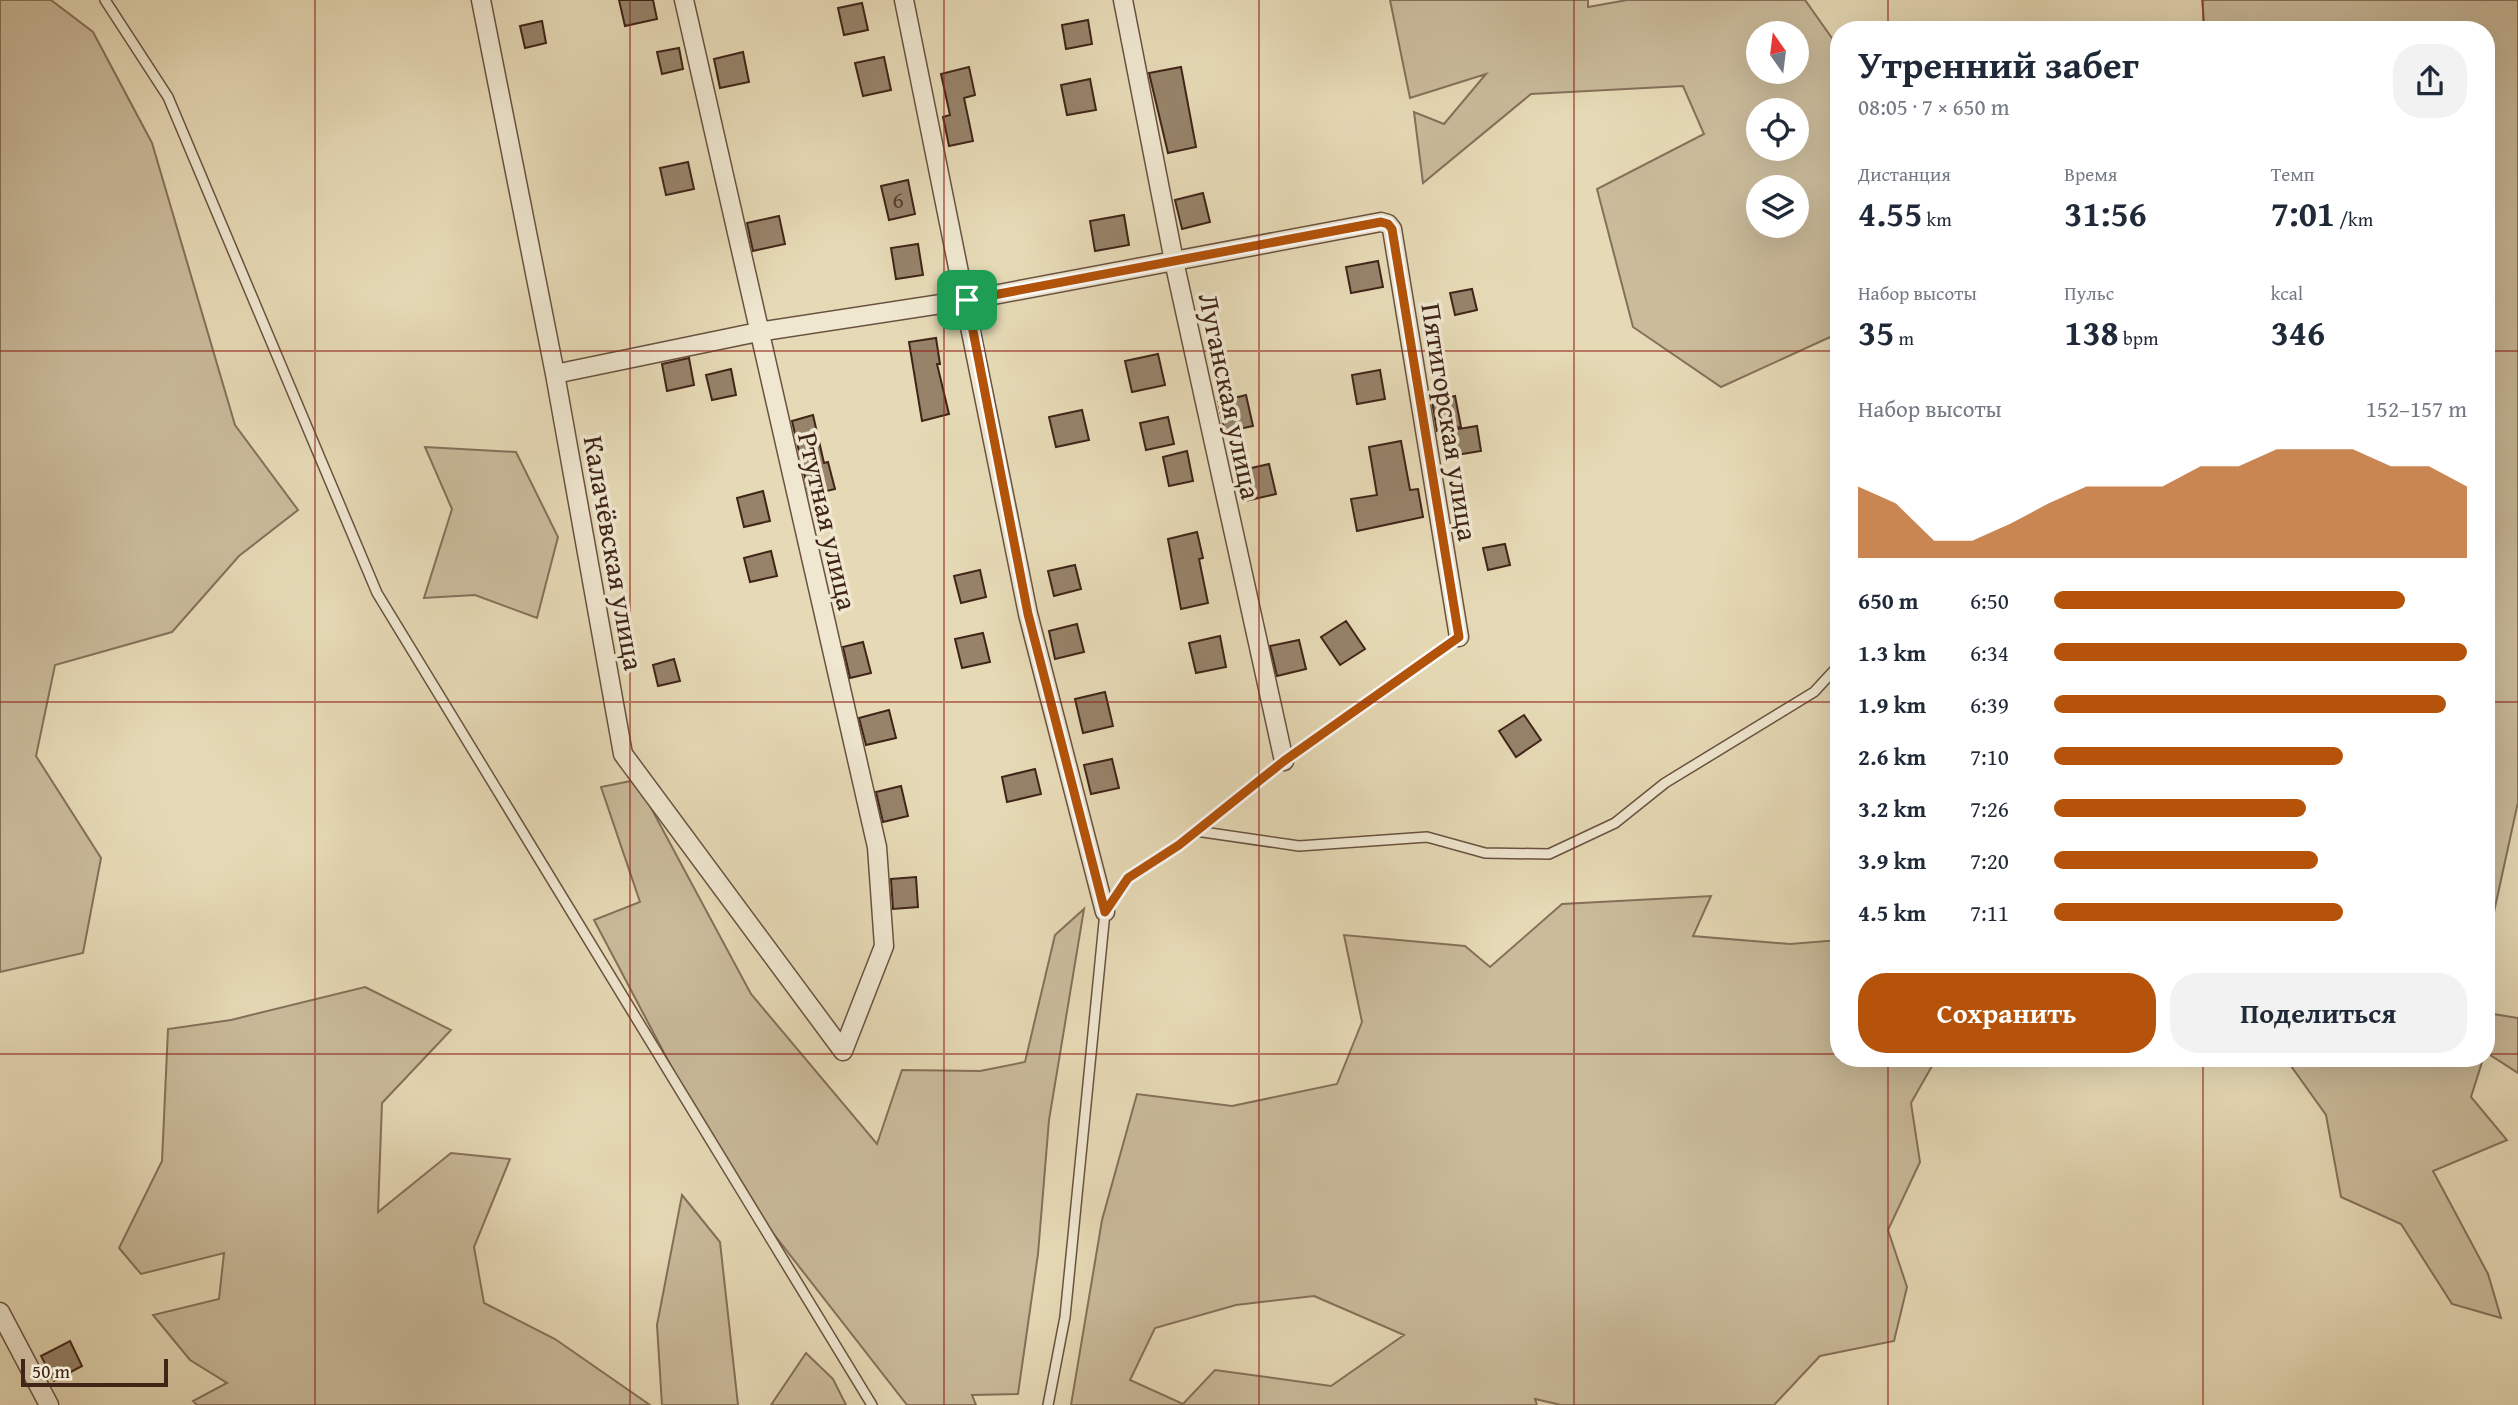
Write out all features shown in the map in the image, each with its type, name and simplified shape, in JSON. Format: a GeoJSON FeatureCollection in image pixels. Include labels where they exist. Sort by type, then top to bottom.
{"type":"FeatureCollection","features":[{"type":"Feature","properties":{"kind":"street","name":"Калачёвская улица"},"geometry":{"type":"LineString","coordinates":[[481,0],[555,374],[623,754],[843,1051]]}},
{"type":"Feature","properties":{"kind":"street","name":"Ртутная улица"},"geometry":{"type":"LineString","coordinates":[[684,0],[877,847],[884,946],[843,1051]]}},
{"type":"Feature","properties":{"kind":"street"},"geometry":{"type":"LineString","coordinates":[[904,0],[967,300],[1028,614],[1105,912]]}},
{"type":"Feature","properties":{"kind":"street","name":"Луганская улица"},"geometry":{"type":"LineString","coordinates":[[1123,0],[1174,261],[1284,761]]}},
{"type":"Feature","properties":{"kind":"street","name":"Пятигорская улица"},"geometry":{"type":"LineString","coordinates":[[1174,261],[1381,222],[1392,229],[1459,637]]}},
{"type":"Feature","properties":{"kind":"street"},"geometry":{"type":"LineString","coordinates":[[555,374],[758,332],[967,300],[1174,261]]}},
{"type":"Feature","properties":{"kind":"street"},"geometry":{"type":"LineString","coordinates":[[0,1312],[49,1405]]}},
{"type":"Feature","properties":{"kind":"lane"},"geometry":{"type":"LineString","coordinates":[[105,0],[168,97],[377,593],[872,1405]]}},
{"type":"Feature","properties":{"kind":"lane"},"geometry":{"type":"LineString","coordinates":[[1048,1405],[1065,1317],[1105,912],[1128,878],[1196,831],[1284,761],[1459,637]]}},
{"type":"Feature","properties":{"kind":"lane"},"geometry":{"type":"LineString","coordinates":[[1196,831],[1298,846],[1427,838],[1485,853],[1549,854],[1615,823],[1665,783],[1814,692],[1830,675]]}},
{"type":"Feature","properties":{"kind":"shaded area"},"geometry":{"type":"Polygon","coordinates":[[[0,0],[51,0],[93,32],[152,143],[235,425],[298,510],[239,556],[172,632],[55,665],[36,756],[101,858],[83,953],[0,972],[0,0]]]}},
{"type":"Feature","properties":{"kind":"shaded area"},"geometry":{"type":"Polygon","coordinates":[[[1390,0],[1588,0],[1588,7],[1627,0],[1805,0],[1830,35],[1830,337],[1721,387],[1633,327],[1597,189],[1704,134],[1683,86],[1531,94],[1423,183],[1414,112],[1444,124],[1486,74],[1410,98],[1390,0]]]}},
{"type":"Feature","properties":{"kind":"shaded area"},"geometry":{"type":"Polygon","coordinates":[[[2202,0],[2518,0],[2518,802],[2495,907],[2495,21],[2204,21],[2202,0]]]}},
{"type":"Feature","properties":{"kind":"shaded area"},"geometry":{"type":"Polygon","coordinates":[[[425,447],[516,452],[558,537],[537,618],[475,595],[424,598],[452,509],[425,447]]]}},
{"type":"Feature","properties":{"kind":"shaded area"},"geometry":{"type":"Polygon","coordinates":[[[636,780],[751,994],[877,1144],[902,1070],[980,1071],[1025,1062],[1055,935],[1084,909],[1049,1120],[1038,1254],[1018,1394],[972,1395],[976,1405],[907,1405],[730,1178],[594,920],[640,902],[601,787],[636,780]]]}},
{"type":"Feature","properties":{"kind":"shaded area"},"geometry":{"type":"Polygon","coordinates":[[[1711,896],[1693,936],[1790,944],[1830,941],[1830,1067],[1931,1067],[1911,1103],[1920,1162],[1888,1230],[1907,1287],[1894,1341],[1820,1356],[1774,1405],[1561,1405],[1535,1399],[1537,1405],[1071,1405],[1102,1220],[1137,1094],[1232,1106],[1337,1084],[1362,1022],[1344,935],[1465,946],[1490,967],[1562,904],[1711,896]],[[1314,1296],[1236,1305],[1155,1328],[1130,1380],[1183,1404],[1215,1370],[1331,1386],[1404,1335],[1314,1296]]]}},
{"type":"Feature","properties":{"kind":"shaded area"},"geometry":{"type":"Polygon","coordinates":[[[365,987],[451,1030],[382,1103],[378,1212],[451,1153],[510,1159],[474,1247],[484,1303],[555,1339],[650,1405],[197,1405],[193,1401],[227,1383],[190,1360],[153,1315],[219,1299],[224,1253],[141,1274],[119,1248],[162,1161],[168,1029],[231,1020],[365,987]]]}},
{"type":"Feature","properties":{"kind":"shaded area"},"geometry":{"type":"Polygon","coordinates":[[[2495,1014],[2518,1018],[2518,1073],[2495,1058],[2495,1014]]]}},
{"type":"Feature","properties":{"kind":"shaded area"},"geometry":{"type":"Polygon","coordinates":[[[2292,1067],[2480,1067],[2471,1097],[2507,1140],[2433,1171],[2488,1274],[2501,1318],[2452,1304],[2401,1224],[2341,1197],[2326,1115],[2292,1067]]]}},
{"type":"Feature","properties":{"kind":"shaded area"},"geometry":{"type":"Polygon","coordinates":[[[682,1195],[720,1242],[738,1405],[662,1405],[657,1325],[682,1195]]]}},
{"type":"Feature","properties":{"kind":"shaded area"},"geometry":{"type":"Polygon","coordinates":[[[806,1353],[833,1379],[846,1405],[771,1405],[806,1353]]]}},
{"type":"Feature","properties":{"kind":"building"},"geometry":{"type":"Polygon","coordinates":[[[619,0],[653,0],[657,19],[625,26],[619,0]]]}},
{"type":"Feature","properties":{"kind":"building"},"geometry":{"type":"Polygon","coordinates":[[[862,3],[868,30],[844,35],[838,8],[862,3]]]}},
{"type":"Feature","properties":{"kind":"building"},"geometry":{"type":"Polygon","coordinates":[[[1088,20],[1092,44],[1066,49],[1062,25],[1088,20]]]}},
{"type":"Feature","properties":{"kind":"building"},"geometry":{"type":"Polygon","coordinates":[[[542,21],[546,43],[525,48],[520,26],[542,21]]]}},
{"type":"Feature","properties":{"kind":"building"},"geometry":{"type":"Polygon","coordinates":[[[679,48],[683,69],[662,74],[657,52],[679,48]]]}},
{"type":"Feature","properties":{"kind":"building"},"geometry":{"type":"Polygon","coordinates":[[[743,52],[749,82],[720,88],[714,59],[743,52]]]}},
{"type":"Feature","properties":{"kind":"building"},"geometry":{"type":"Polygon","coordinates":[[[884,57],[891,90],[863,96],[855,63],[884,57]]]}},
{"type":"Feature","properties":{"kind":"building"},"geometry":{"type":"Polygon","coordinates":[[[969,67],[975,95],[964,98],[973,141],[949,146],[943,117],[950,115],[941,74],[969,67]]]}},
{"type":"Feature","properties":{"kind":"building"},"geometry":{"type":"Polygon","coordinates":[[[1181,67],[1196,147],[1168,153],[1149,73],[1181,67]]]}},
{"type":"Feature","properties":{"kind":"building"},"geometry":{"type":"Polygon","coordinates":[[[1090,79],[1096,110],[1067,115],[1061,85],[1090,79]]]}},
{"type":"Feature","properties":{"kind":"building"},"geometry":{"type":"Polygon","coordinates":[[[688,162],[694,189],[666,195],[660,168],[688,162]]]}},
{"type":"Feature","properties":{"kind":"building"},"geometry":{"type":"Polygon","coordinates":[[[908,180],[915,214],[889,220],[881,186],[908,180]]]}},
{"type":"Feature","properties":{"kind":"building"},"geometry":{"type":"Polygon","coordinates":[[[1203,193],[1210,222],[1182,229],[1175,200],[1203,193]]]}},
{"type":"Feature","properties":{"kind":"building"},"geometry":{"type":"Polygon","coordinates":[[[1124,215],[1129,245],[1095,251],[1090,221],[1124,215]]]}},
{"type":"Feature","properties":{"kind":"building"},"geometry":{"type":"Polygon","coordinates":[[[779,216],[785,244],[753,251],[747,223],[779,216]]]}},
{"type":"Feature","properties":{"kind":"building"},"geometry":{"type":"Polygon","coordinates":[[[918,244],[923,275],[896,279],[891,248],[918,244]]]}},
{"type":"Feature","properties":{"kind":"building"},"geometry":{"type":"Polygon","coordinates":[[[1378,261],[1383,287],[1351,293],[1346,267],[1378,261]]]}},
{"type":"Feature","properties":{"kind":"building"},"geometry":{"type":"Polygon","coordinates":[[[1472,289],[1477,310],[1455,315],[1450,293],[1472,289]]]}},
{"type":"Feature","properties":{"kind":"building"},"geometry":{"type":"Polygon","coordinates":[[[936,338],[940,364],[937,364],[949,414],[922,421],[909,342],[936,338]]]}},
{"type":"Feature","properties":{"kind":"building"},"geometry":{"type":"Polygon","coordinates":[[[1158,354],[1165,385],[1132,392],[1125,361],[1158,354]]]}},
{"type":"Feature","properties":{"kind":"building"},"geometry":{"type":"Polygon","coordinates":[[[689,358],[694,385],[667,391],[662,364],[689,358]]]}},
{"type":"Feature","properties":{"kind":"building"},"geometry":{"type":"Polygon","coordinates":[[[731,369],[736,395],[712,400],[706,375],[731,369]]]}},
{"type":"Feature","properties":{"kind":"building"},"geometry":{"type":"Polygon","coordinates":[[[1380,370],[1385,399],[1357,404],[1352,375],[1380,370]]]}},
{"type":"Feature","properties":{"kind":"building"},"geometry":{"type":"Polygon","coordinates":[[[1246,395],[1253,426],[1225,432],[1218,402],[1246,395]]]}},
{"type":"Feature","properties":{"kind":"building"},"geometry":{"type":"Polygon","coordinates":[[[1455,396],[1461,427],[1437,431],[1432,401],[1455,396]]]}},
{"type":"Feature","properties":{"kind":"building"},"geometry":{"type":"Polygon","coordinates":[[[1082,410],[1089,440],[1056,447],[1049,417],[1082,410]]]}},
{"type":"Feature","properties":{"kind":"building"},"geometry":{"type":"Polygon","coordinates":[[[813,415],[824,463],[828,462],[835,489],[809,495],[792,421],[813,415]]]}},
{"type":"Feature","properties":{"kind":"building"},"geometry":{"type":"Polygon","coordinates":[[[1168,417],[1174,444],[1146,450],[1140,423],[1168,417]]]}},
{"type":"Feature","properties":{"kind":"building"},"geometry":{"type":"Polygon","coordinates":[[[1477,426],[1481,451],[1456,455],[1452,430],[1477,426]]]}},
{"type":"Feature","properties":{"kind":"building"},"geometry":{"type":"Polygon","coordinates":[[[1401,441],[1410,490],[1418,489],[1423,517],[1357,531],[1351,499],[1377,495],[1369,447],[1401,441]]]}},
{"type":"Feature","properties":{"kind":"building"},"geometry":{"type":"Polygon","coordinates":[[[1187,451],[1193,481],[1169,486],[1163,457],[1187,451]]]}},
{"type":"Feature","properties":{"kind":"building"},"geometry":{"type":"Polygon","coordinates":[[[1269,464],[1276,494],[1245,501],[1238,471],[1269,464]]]}},
{"type":"Feature","properties":{"kind":"building"},"geometry":{"type":"Polygon","coordinates":[[[763,491],[770,521],[744,527],[737,498],[763,491]]]}},
{"type":"Feature","properties":{"kind":"building"},"geometry":{"type":"Polygon","coordinates":[[[1197,532],[1203,558],[1199,559],[1208,603],[1181,609],[1168,539],[1197,532]]]}},
{"type":"Feature","properties":{"kind":"building"},"geometry":{"type":"Polygon","coordinates":[[[1505,544],[1510,565],[1488,570],[1483,548],[1505,544]]]}},
{"type":"Feature","properties":{"kind":"building"},"geometry":{"type":"Polygon","coordinates":[[[771,551],[777,576],[750,582],[744,558],[771,551]]]}},
{"type":"Feature","properties":{"kind":"building"},"geometry":{"type":"Polygon","coordinates":[[[1075,565],[1081,589],[1054,596],[1048,571],[1075,565]]]}},
{"type":"Feature","properties":{"kind":"building"},"geometry":{"type":"Polygon","coordinates":[[[980,570],[986,597],[961,603],[954,576],[980,570]]]}},
{"type":"Feature","properties":{"kind":"building"},"geometry":{"type":"Polygon","coordinates":[[[1346,621],[1365,649],[1340,665],[1321,637],[1346,621]]]}},
{"type":"Feature","properties":{"kind":"building"},"geometry":{"type":"Polygon","coordinates":[[[1077,624],[1084,652],[1055,659],[1049,631],[1077,624]]]}},
{"type":"Feature","properties":{"kind":"building"},"geometry":{"type":"Polygon","coordinates":[[[983,633],[990,662],[962,668],[955,639],[983,633]]]}},
{"type":"Feature","properties":{"kind":"building"},"geometry":{"type":"Polygon","coordinates":[[[1220,636],[1226,667],[1196,673],[1189,643],[1220,636]]]}},
{"type":"Feature","properties":{"kind":"building"},"geometry":{"type":"Polygon","coordinates":[[[1299,640],[1306,669],[1277,676],[1270,646],[1299,640]]]}},
{"type":"Feature","properties":{"kind":"building"},"geometry":{"type":"Polygon","coordinates":[[[863,642],[871,673],[850,678],[843,647],[863,642]]]}},
{"type":"Feature","properties":{"kind":"building"},"geometry":{"type":"Polygon","coordinates":[[[674,659],[680,681],[658,686],[653,665],[674,659]]]}},
{"type":"Feature","properties":{"kind":"building"},"geometry":{"type":"Polygon","coordinates":[[[1105,692],[1113,726],[1083,733],[1075,699],[1105,692]]]}},
{"type":"Feature","properties":{"kind":"building"},"geometry":{"type":"Polygon","coordinates":[[[889,710],[896,738],[866,745],[859,718],[889,710]]]}},
{"type":"Feature","properties":{"kind":"building"},"geometry":{"type":"Polygon","coordinates":[[[1524,715],[1541,740],[1516,757],[1499,731],[1524,715]]]}},
{"type":"Feature","properties":{"kind":"building"},"geometry":{"type":"Polygon","coordinates":[[[1112,759],[1119,788],[1091,794],[1084,765],[1112,759]]]}},
{"type":"Feature","properties":{"kind":"building"},"geometry":{"type":"Polygon","coordinates":[[[1035,769],[1041,794],[1007,802],[1002,777],[1035,769]]]}},
{"type":"Feature","properties":{"kind":"building"},"geometry":{"type":"Polygon","coordinates":[[[901,786],[908,816],[883,822],[876,792],[901,786]]]}},
{"type":"Feature","properties":{"kind":"building"},"geometry":{"type":"Polygon","coordinates":[[[916,877],[918,907],[893,909],[891,879],[916,877]]]}},
{"type":"Feature","properties":{"kind":"building"},"geometry":{"type":"Polygon","coordinates":[[[70,1341],[82,1366],[54,1381],[41,1356],[70,1341]]]}},
{"type":"Feature","properties":{"kind":"route"},"geometry":{"type":"LineString","coordinates":[[1381,222],[1392,229],[1459,637],[1284,761],[1179,845],[1128,878],[1105,912],[1028,614],[967,300],[1381,222]]}}]}
